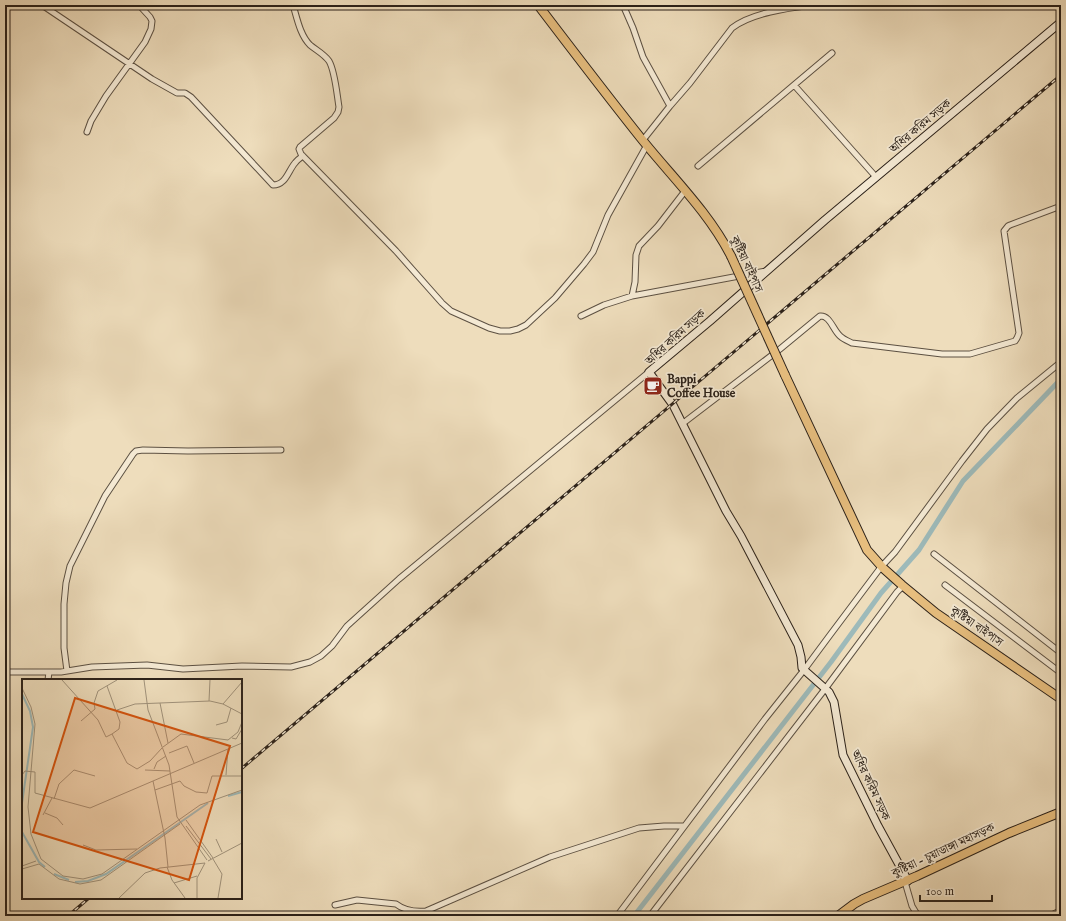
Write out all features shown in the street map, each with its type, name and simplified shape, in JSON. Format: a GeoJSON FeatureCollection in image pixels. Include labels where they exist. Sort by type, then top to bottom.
{"type":"FeatureCollection","features":[{"type":"Feature","properties":{"kind":"main road","name":"কুষ্টিয়া বাইপাস"},"geometry":{"type":"LineString","coordinates":[[538,5],[645,143],[710,221],[722,239],[867,550],[882,567],[936,613],[1061,699]]}},
{"type":"Feature","properties":{"kind":"main road","name":"অধির করিম সড়ক"},"geometry":{"type":"LineString","coordinates":[[906,881],[843,755],[834,702],[829,692],[802,668],[798,645],[741,536],[726,511],[673,405],[649,372],[710,321],[825,220],[1061,23]]}},
{"type":"Feature","properties":{"kind":"main road","name":"কুষ্টিয়া - চুয়াডাঙ্গা মহাসড়ক"},"geometry":{"type":"LineString","coordinates":[[838,916],[863,899],[906,881],[1009,833],[1061,812]]}},
{"type":"Feature","properties":{"kind":"street"},"geometry":{"type":"LineString","coordinates":[[42,5],[152,79],[177,93],[185,93],[191,97],[273,185],[279,184],[288,176],[296,162],[303,156]]}},
{"type":"Feature","properties":{"kind":"street"},"geometry":{"type":"LineString","coordinates":[[88,132],[91,121],[106,96],[145,42],[151,29],[152,22],[150,18],[139,5]]}},
{"type":"Feature","properties":{"kind":"street"},"geometry":{"type":"LineString","coordinates":[[292,5],[300,29],[306,40],[328,60],[332,67],[339,107],[334,118],[298,149],[303,156],[396,251],[442,304],[451,310],[489,328],[500,331],[510,331],[526,325],[555,298],[584,264],[593,252],[608,215],[645,143],[670,106],[690,83],[727,34],[738,24],[780,9],[812,5]]}},
{"type":"Feature","properties":{"kind":"street"},"geometry":{"type":"LineString","coordinates":[[623,5],[643,57],[670,106]]}},
{"type":"Feature","properties":{"kind":"street"},"geometry":{"type":"LineString","coordinates":[[698,166],[832,53]]}},
{"type":"Feature","properties":{"kind":"street"},"geometry":{"type":"LineString","coordinates":[[794,85],[876,177]]}},
{"type":"Feature","properties":{"kind":"street"},"geometry":{"type":"LineString","coordinates":[[632,296],[635,282],[636,255],[639,246],[658,226],[685,191]]}},
{"type":"Feature","properties":{"kind":"street"},"geometry":{"type":"LineString","coordinates":[[682,424],[780,349],[820,316],[826,318],[840,336],[852,343],[942,354],[970,354],[1015,341],[1019,333],[1004,231],[1010,225],[1061,206]]}},
{"type":"Feature","properties":{"kind":"street"},"geometry":{"type":"LineString","coordinates":[[581,316],[604,305],[632,296],[767,270]]}},
{"type":"Feature","properties":{"kind":"street"},"geometry":{"type":"LineString","coordinates":[[617,916],[768,715],[805,671],[830,635],[895,552],[987,429],[1017,398],[1061,362]]}},
{"type":"Feature","properties":{"kind":"street"},"geometry":{"type":"LineString","coordinates":[[5,672],[49,672],[92,667],[147,665],[183,669],[242,666],[291,667],[310,662],[321,656],[332,646],[347,626],[399,579],[649,372]]}},
{"type":"Feature","properties":{"kind":"street"},"geometry":{"type":"LineString","coordinates":[[67,671],[64,648],[64,604],[66,583],[70,566],[105,496],[133,454],[143,450],[280,450]]}},
{"type":"Feature","properties":{"kind":"street"},"geometry":{"type":"LineString","coordinates":[[934,554],[1061,653]]}},
{"type":"Feature","properties":{"kind":"street"},"geometry":{"type":"LineString","coordinates":[[946,585],[1061,673]]}},
{"type":"Feature","properties":{"kind":"street"},"geometry":{"type":"LineString","coordinates":[[650,916],[903,586]]}},
{"type":"Feature","properties":{"kind":"street"},"geometry":{"type":"LineString","coordinates":[[48,679],[49,672]]}},
{"type":"Feature","properties":{"kind":"street"},"geometry":{"type":"LineString","coordinates":[[335,905],[357,900],[396,904],[406,910],[416,912],[426,911],[557,855],[639,828],[684,826]]}},
{"type":"Feature","properties":{"kind":"street"},"geometry":{"type":"LineString","coordinates":[[906,881],[912,906],[918,916]]}},
{"type":"Feature","properties":{"kind":"street"},"geometry":{"type":"LineString","coordinates":[[1050,916],[1061,910]]}},
{"type":"Feature","properties":{"kind":"waterway"},"geometry":{"type":"LineString","coordinates":[[634,916],[831,662],[881,593],[919,550],[963,481],[1061,379]]}},
{"type":"Feature","properties":{"kind":"railway"},"geometry":{"type":"LineString","coordinates":[[242,768],[1061,75]]}},
{"type":"Feature","properties":{"kind":"railway"},"geometry":{"type":"LineString","coordinates":[[68,916],[88,899]]}},
{"type":"Feature","properties":{"kind":"place","name":"Bappi Coffee House"},"geometry":{"type":"Point","coordinates":[653,386]}}]}
